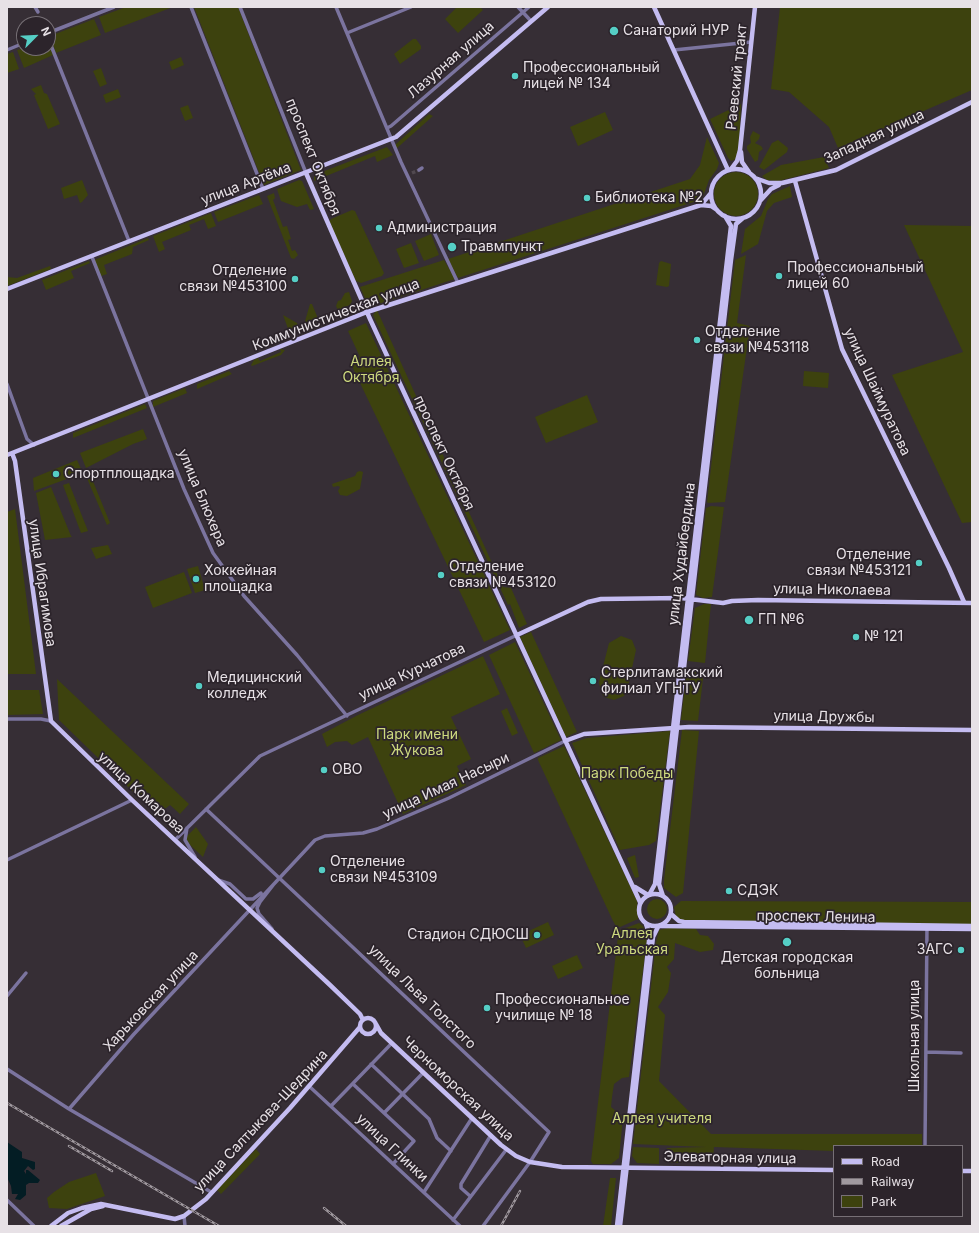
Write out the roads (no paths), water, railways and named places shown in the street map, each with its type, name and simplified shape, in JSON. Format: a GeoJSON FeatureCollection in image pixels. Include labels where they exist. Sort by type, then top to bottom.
{"type":"FeatureCollection","features":[{"type":"Feature","properties":{"kind":"main road","name":"улица Артёма"},"geometry":{"type":"LineString","coordinates":[[7,289],[392,140],[406,131],[548,7]]}},
{"type":"Feature","properties":{"kind":"main road"},"geometry":{"type":"LineString","coordinates":[[654,7],[730,169]]}},
{"type":"Feature","properties":{"kind":"main road","name":"Раевский тракт"},"geometry":{"type":"LineString","coordinates":[[730,169],[737,161],[740,150],[755,7]]}},
{"type":"Feature","properties":{"kind":"main road","name":"Западная улица"},"geometry":{"type":"LineString","coordinates":[[755,178],[769,183],[782,183],[836,170],[972,102]]}},
{"type":"Feature","properties":{"kind":"main road","name":"Раевский тракт"},"geometry":{"type":"LineString","coordinates":[[740,150],[742,162],[751,174]]}},
{"type":"Feature","properties":{"kind":"main road"},"geometry":{"type":"LineString","coordinates":[[701,205],[711,206],[725,216],[742,218],[753,212],[760,202],[761,190],[755,178],[744,170],[730,169],[718,177],[712,187],[711,193],[713,204],[717,210]]}},
{"type":"Feature","properties":{"kind":"main road","name":"проспект Октября"},"geometry":{"type":"LineString","coordinates":[[306,173],[367,312],[565,741],[634,886],[640,902]]}},
{"type":"Feature","properties":{"kind":"main road","name":"улица Шаймуратова"},"geometry":{"type":"LineString","coordinates":[[795,180],[842,350],[949,568],[964,602]]}},
{"type":"Feature","properties":{"kind":"main road","name":"Западная улица"},"geometry":{"type":"LineString","coordinates":[[760,202],[771,190],[782,183]]}},
{"type":"Feature","properties":{"kind":"main road"},"geometry":{"type":"LineString","coordinates":[[701,205],[711,193]]}},
{"type":"Feature","properties":{"kind":"main road","name":"Коммунистическая улица"},"geometry":{"type":"LineString","coordinates":[[9,454],[367,312],[701,205]]}},
{"type":"Feature","properties":{"kind":"main road","name":"улица Худайбердина"},"geometry":{"type":"LineString","coordinates":[[690,599],[731,226],[725,216]]}},
{"type":"Feature","properties":{"kind":"main road","name":"улица Худайбердина"},"geometry":{"type":"LineString","coordinates":[[649,895],[655,884],[731,260],[736,224],[742,218]]}},
{"type":"Feature","properties":{"kind":"main road"},"geometry":{"type":"LineString","coordinates":[[15,461],[22,450]]}},
{"type":"Feature","properties":{"kind":"main road","name":"улица Ибрагимова"},"geometry":{"type":"LineString","coordinates":[[9,454],[15,461],[51,721]]}},
{"type":"Feature","properties":{"kind":"main road","name":"улица Николаева"},"geometry":{"type":"LineString","coordinates":[[690,599],[723,603],[732,601],[758,600],[972,602]]}},
{"type":"Feature","properties":{"kind":"main road","name":"улица Курчатова"},"geometry":{"type":"LineString","coordinates":[[517,635],[595,600],[690,599]]}},
{"type":"Feature","properties":{"kind":"main road","name":"улица Комарова"},"geometry":{"type":"LineString","coordinates":[[51,721],[132,800],[249,909]]}},
{"type":"Feature","properties":{"kind":"main road","name":"улица Худайбердина"},"geometry":{"type":"LineString","coordinates":[[663,896],[659,884],[675,728]]}},
{"type":"Feature","properties":{"kind":"main road","name":"улица Дружбы"},"geometry":{"type":"LineString","coordinates":[[675,728],[972,730]]}},
{"type":"Feature","properties":{"kind":"main road","name":"улица Имая Насыри"},"geometry":{"type":"LineString","coordinates":[[565,741],[584,734],[675,728]]}},
{"type":"Feature","properties":{"kind":"main road"},"geometry":{"type":"LineString","coordinates":[[634,886],[649,895]]}},
{"type":"Feature","properties":{"kind":"main road"},"geometry":{"type":"LineString","coordinates":[[616,1226],[651,941],[646,924],[640,917],[638,908],[640,902],[649,895],[659,894],[663,896],[670,904],[671,914],[667,922],[659,926],[646,924]]}},
{"type":"Feature","properties":{"kind":"main road"},"geometry":{"type":"LineString","coordinates":[[249,909],[360,1014],[363,1020],[360,1027],[363,1033]]}},
{"type":"Feature","properties":{"kind":"main road","name":"проспект Ленина"},"geometry":{"type":"LineString","coordinates":[[671,914],[679,921],[684,922],[972,929]]}},
{"type":"Feature","properties":{"kind":"main road"},"geometry":{"type":"LineString","coordinates":[[651,941],[659,926]]}},
{"type":"Feature","properties":{"kind":"main road","name":"проспект Ленина"},"geometry":{"type":"LineString","coordinates":[[659,926],[972,926]]}},
{"type":"Feature","properties":{"kind":"main road"},"geometry":{"type":"LineString","coordinates":[[360,1014],[371,1018],[376,1024],[376,1029],[373,1033]]}},
{"type":"Feature","properties":{"kind":"main road"},"geometry":{"type":"LineString","coordinates":[[363,1020],[371,1018]]}},
{"type":"Feature","properties":{"kind":"main road","name":"Черноморская улица"},"geometry":{"type":"LineString","coordinates":[[376,1024],[381,1033],[506,1150],[530,1162],[558,1167],[624,1168]]}},
{"type":"Feature","properties":{"kind":"main road","name":"улица Салтыкова-Щедрина"},"geometry":{"type":"LineString","coordinates":[[184,1216],[211,1192],[310,1087],[356,1034],[360,1027]]}},
{"type":"Feature","properties":{"kind":"main road"},"geometry":{"type":"LineString","coordinates":[[356,1034],[381,1033]]}},
{"type":"Feature","properties":{"kind":"main road"},"geometry":{"type":"LineString","coordinates":[[620,1226],[624,1168]]}},
{"type":"Feature","properties":{"kind":"main road","name":"Элеваторная улица"},"geometry":{"type":"LineString","coordinates":[[624,1168],[833,1170]]}},
{"type":"Feature","properties":{"kind":"main road"},"geometry":{"type":"LineString","coordinates":[[51,1226],[68,1213],[95,1204],[109,1205],[175,1219],[184,1216]]}},
{"type":"Feature","properties":{"kind":"main road"},"geometry":{"type":"LineString","coordinates":[[61,1226],[91,1209],[109,1205]]}},
{"type":"Feature","properties":{"kind":"street"},"geometry":{"type":"LineString","coordinates":[[35,7],[38,12]]}},
{"type":"Feature","properties":{"kind":"street"},"geometry":{"type":"LineString","coordinates":[[56,30],[114,7]]}},
{"type":"Feature","properties":{"kind":"street"},"geometry":{"type":"LineString","coordinates":[[191,7],[263,189]]}},
{"type":"Feature","properties":{"kind":"street","name":"проспект Октября"},"geometry":{"type":"LineString","coordinates":[[240,7],[306,173]]}},
{"type":"Feature","properties":{"kind":"street"},"geometry":{"type":"LineString","coordinates":[[336,7],[407,175],[458,283]]}},
{"type":"Feature","properties":{"kind":"street"},"geometry":{"type":"LineString","coordinates":[[347,33],[411,7]]}},
{"type":"Feature","properties":{"kind":"street"},"geometry":{"type":"LineString","coordinates":[[518,7],[532,21]]}},
{"type":"Feature","properties":{"kind":"street","name":"Лазурная улица"},"geometry":{"type":"LineString","coordinates":[[387,128],[529,7]]}},
{"type":"Feature","properties":{"kind":"street"},"geometry":{"type":"LineString","coordinates":[[674,50],[751,42]]}},
{"type":"Feature","properties":{"kind":"street"},"geometry":{"type":"LineString","coordinates":[[55,56],[129,241]]}},
{"type":"Feature","properties":{"kind":"street"},"geometry":{"type":"LineString","coordinates":[[407,175],[412,173]]}},
{"type":"Feature","properties":{"kind":"street","name":"улица Блюхера"},"geometry":{"type":"LineString","coordinates":[[92,257],[184,489],[204,536],[219,564],[244,596],[297,655],[347,716]]}},
{"type":"Feature","properties":{"kind":"street"},"geometry":{"type":"LineString","coordinates":[[7,384],[27,439],[34,445]]}},
{"type":"Feature","properties":{"kind":"street"},"geometry":{"type":"LineString","coordinates":[[22,450],[27,439]]}},
{"type":"Feature","properties":{"kind":"street","name":"улица Курчатова"},"geometry":{"type":"LineString","coordinates":[[175,840],[260,756],[517,635]]}},
{"type":"Feature","properties":{"kind":"street"},"geometry":{"type":"LineString","coordinates":[[7,719],[41,719],[51,721]]}},
{"type":"Feature","properties":{"kind":"street","name":"улица Имая Насыри"},"geometry":{"type":"LineString","coordinates":[[249,909],[317,839],[363,833],[377,829],[449,798],[565,741]]}},
{"type":"Feature","properties":{"kind":"street"},"geometry":{"type":"LineString","coordinates":[[7,860],[132,800]]}},
{"type":"Feature","properties":{"kind":"street","name":"улица Льва Толстого"},"geometry":{"type":"LineString","coordinates":[[206,809],[280,877],[418,1010],[549,1132],[530,1162]]}},
{"type":"Feature","properties":{"kind":"street"},"geometry":{"type":"LineString","coordinates":[[188,826],[185,840],[196,859]]}},
{"type":"Feature","properties":{"kind":"street"},"geometry":{"type":"LineString","coordinates":[[218,879],[230,884],[244,898],[250,899],[255,898],[276,881]]}},
{"type":"Feature","properties":{"kind":"street"},"geometry":{"type":"LineString","coordinates":[[275,933],[259,914],[257,908],[276,881]]}},
{"type":"Feature","properties":{"kind":"street","name":"Харьковская улица"},"geometry":{"type":"LineString","coordinates":[[69,1109],[129,1039],[236,926],[249,909]]}},
{"type":"Feature","properties":{"kind":"street","name":"Школьная улица"},"geometry":{"type":"LineString","coordinates":[[925,1145],[927,927]]}},
{"type":"Feature","properties":{"kind":"street"},"geometry":{"type":"LineString","coordinates":[[7,996],[26,973]]}},
{"type":"Feature","properties":{"kind":"street"},"geometry":{"type":"LineString","coordinates":[[332,1106],[392,1043]]}},
{"type":"Feature","properties":{"kind":"street"},"geometry":{"type":"LineString","coordinates":[[927,1052],[960,1053]]}},
{"type":"Feature","properties":{"kind":"street"},"geometry":{"type":"LineString","coordinates":[[371,1064],[429,1119],[437,1138],[451,1151]]}},
{"type":"Feature","properties":{"kind":"street"},"geometry":{"type":"LineString","coordinates":[[7,1069],[69,1109],[211,1192]]}},
{"type":"Feature","properties":{"kind":"street"},"geometry":{"type":"LineString","coordinates":[[384,1113],[423,1073]]}},
{"type":"Feature","properties":{"kind":"street"},"geometry":{"type":"LineString","coordinates":[[353,1084],[414,1141],[393,1164]]}},
{"type":"Feature","properties":{"kind":"street","name":"улица Глинки"},"geometry":{"type":"LineString","coordinates":[[310,1087],[460,1226]]}},
{"type":"Feature","properties":{"kind":"street"},"geometry":{"type":"LineString","coordinates":[[424,1192],[472,1118]]}},
{"type":"Feature","properties":{"kind":"street"},"geometry":{"type":"LineString","coordinates":[[470,1196],[461,1188],[461,1184],[491,1135]]}},
{"type":"Feature","properties":{"kind":"street"},"geometry":{"type":"LineString","coordinates":[[453,1220],[506,1150]]}},
{"type":"Feature","properties":{"kind":"street"},"geometry":{"type":"LineString","coordinates":[[483,1226],[530,1162]]}},
{"type":"Feature","properties":{"kind":"street"},"geometry":{"type":"LineString","coordinates":[[7,1200],[34,1226]]}},
{"type":"Feature","properties":{"kind":"street"},"geometry":{"type":"LineString","coordinates":[[184,1216],[185,1226]]}},
{"type":"Feature","properties":{"kind":"water"},"geometry":{"type":"Polygon","coordinates":[[[7,1142],[22,1152],[22,1158],[35,1162],[35,1169],[33,1170],[28,1166],[24,1171],[26,1174],[26,1170],[28,1170],[40,1180],[38,1183],[29,1183],[26,1185],[26,1195],[20,1200],[15,1199],[18,1194],[12,1194],[11,1186],[7,1177],[7,1142]]]}},
{"type":"Feature","properties":{"kind":"tunnel"},"geometry":{"type":"LineString","coordinates":[[412,173],[419,170]]}},
{"type":"Feature","properties":{"kind":"railway"},"geometry":{"type":"LineString","coordinates":[[7,1103],[219,1226]]}},
{"type":"Feature","properties":{"kind":"railway"},"geometry":{"type":"LineString","coordinates":[[69,1146],[112,1171]]}},
{"type":"Feature","properties":{"kind":"railway"},"geometry":{"type":"LineString","coordinates":[[501,1226],[520,1191]]}},
{"type":"Feature","properties":{"kind":"railway"},"geometry":{"type":"LineString","coordinates":[[324,1208],[346,1226]]}},
{"type":"Feature","properties":{"kind":"place","name":"Санаторий НУР"},"geometry":{"type":"Point","coordinates":[614,31]}},
{"type":"Feature","properties":{"kind":"place","name":"Профессиональный лицей № 134"},"geometry":{"type":"Point","coordinates":[515,76]}},
{"type":"Feature","properties":{"kind":"place","name":"Библиотека №2"},"geometry":{"type":"Point","coordinates":[587,198]}},
{"type":"Feature","properties":{"kind":"place","name":"Администрация"},"geometry":{"type":"Point","coordinates":[379,228]}},
{"type":"Feature","properties":{"kind":"place","name":"Травмпункт"},"geometry":{"type":"Point","coordinates":[452,247]}},
{"type":"Feature","properties":{"kind":"place","name":"Профессиональный лицей 60"},"geometry":{"type":"Point","coordinates":[779,276]}},
{"type":"Feature","properties":{"kind":"place","name":"Отделение связи №453100"},"geometry":{"type":"Point","coordinates":[295,279]}},
{"type":"Feature","properties":{"kind":"place","name":"Отделение связи №453118"},"geometry":{"type":"Point","coordinates":[697,340]}},
{"type":"Feature","properties":{"kind":"place","name":"Спортплощадка"},"geometry":{"type":"Point","coordinates":[56,474]}},
{"type":"Feature","properties":{"kind":"place","name":"Отделение связи №453121"},"geometry":{"type":"Point","coordinates":[919,563]}},
{"type":"Feature","properties":{"kind":"place","name":"Отделение связи №453120"},"geometry":{"type":"Point","coordinates":[441,575]}},
{"type":"Feature","properties":{"kind":"place","name":"Хоккейная площадка"},"geometry":{"type":"Point","coordinates":[196,579]}},
{"type":"Feature","properties":{"kind":"place","name":"ГП №6"},"geometry":{"type":"Point","coordinates":[749,620]}},
{"type":"Feature","properties":{"kind":"place","name":"№ 121"},"geometry":{"type":"Point","coordinates":[856,637]}},
{"type":"Feature","properties":{"kind":"place","name":"Стерлитамакский филиал УГНТУ"},"geometry":{"type":"Point","coordinates":[593,681]}},
{"type":"Feature","properties":{"kind":"place","name":"Медицинский колледж"},"geometry":{"type":"Point","coordinates":[199,686]}},
{"type":"Feature","properties":{"kind":"place","name":"ОВО"},"geometry":{"type":"Point","coordinates":[324,770]}},
{"type":"Feature","properties":{"kind":"place","name":"Отделение связи №453109"},"geometry":{"type":"Point","coordinates":[322,870]}},
{"type":"Feature","properties":{"kind":"place","name":"СДЭК"},"geometry":{"type":"Point","coordinates":[729,891]}},
{"type":"Feature","properties":{"kind":"place","name":"Стадион СДЮСШ"},"geometry":{"type":"Point","coordinates":[537,935]}},
{"type":"Feature","properties":{"kind":"place","name":"Детская городская больница"},"geometry":{"type":"Point","coordinates":[787,942]}},
{"type":"Feature","properties":{"kind":"place","name":"ЗАГС"},"geometry":{"type":"Point","coordinates":[961,950]}},
{"type":"Feature","properties":{"kind":"place","name":"Профессиональное училище № 18"},"geometry":{"type":"Point","coordinates":[487,1008]}},
{"type":"Feature","properties":{"kind":"park label","name":"Аллея Октября"},"geometry":{"type":"Point","coordinates":[371,370]}},
{"type":"Feature","properties":{"kind":"park label","name":"Парк имени Жукова"},"geometry":{"type":"Point","coordinates":[417,744]}},
{"type":"Feature","properties":{"kind":"park label","name":"Парк Победы"},"geometry":{"type":"Point","coordinates":[627,774]}},
{"type":"Feature","properties":{"kind":"park label","name":"Аллея Уральская"},"geometry":{"type":"Point","coordinates":[632,942]}},
{"type":"Feature","properties":{"kind":"park label","name":"Аллея учителя"},"geometry":{"type":"Point","coordinates":[662,1119]}}]}
